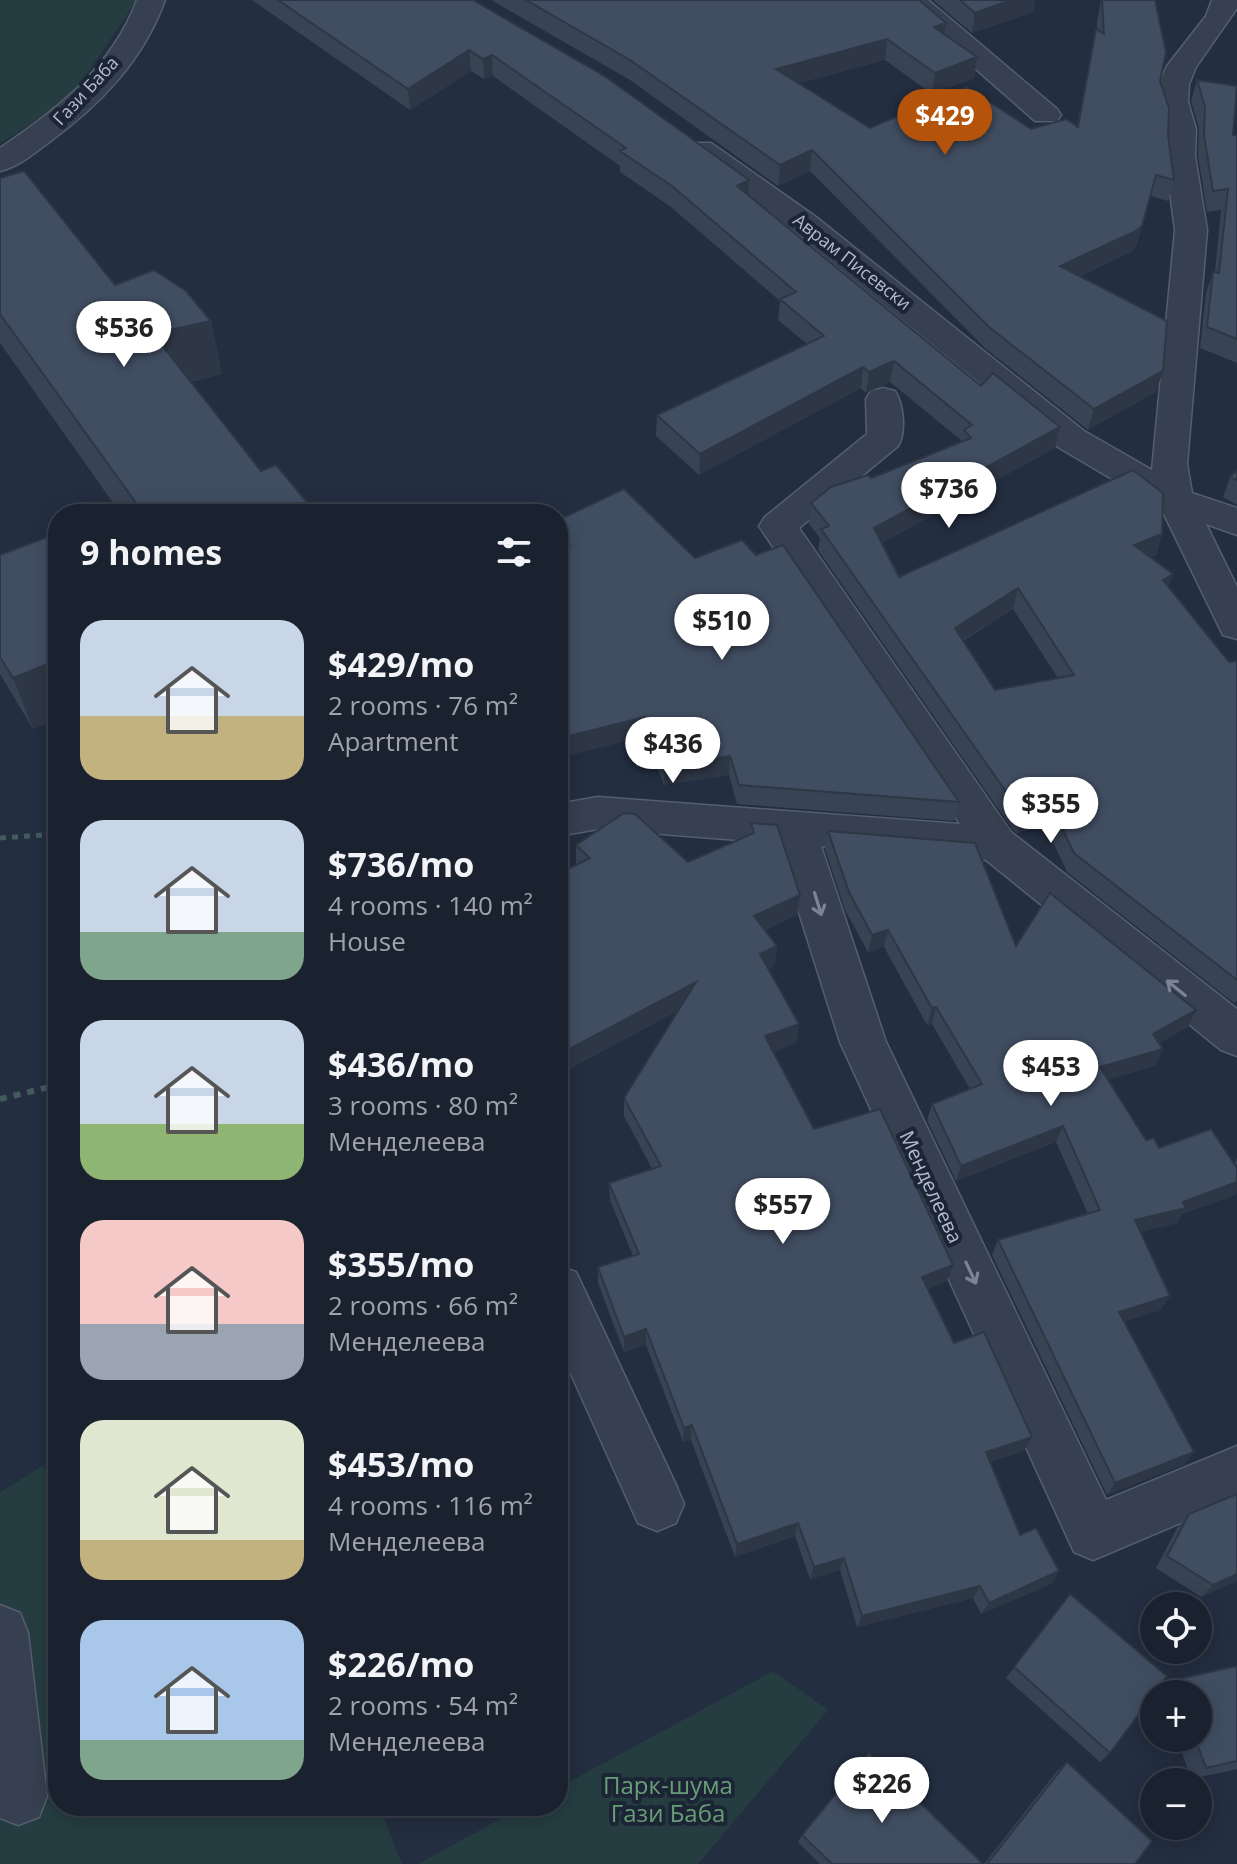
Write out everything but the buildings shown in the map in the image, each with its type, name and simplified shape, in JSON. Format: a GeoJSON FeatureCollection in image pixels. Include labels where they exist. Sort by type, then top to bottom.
{"type":"FeatureCollection","features":[{"type":"Feature","properties":{"kind":"street","name":"Гази Баба"},"geometry":{"type":"LineString","coordinates":[[0,162],[54,126],[82,101],[134,37],[151,0]]}},
{"type":"Feature","properties":{"kind":"street"},"geometry":{"type":"LineString","coordinates":[[911,0],[1046,115]]}},
{"type":"Feature","properties":{"kind":"street"},"geometry":{"type":"LineString","coordinates":[[1222,11],[1182,66],[1174,84],[1173,102],[1181,129],[1180,156],[1191,230],[1169,451],[1175,500],[1237,625]]}},
{"type":"Feature","properties":{"kind":"street","name":"Аврам Писевски"},"geometry":{"type":"LineString","coordinates":[[680,134],[805,224],[1071,439],[1175,500],[1237,522]]}},
{"type":"Feature","properties":{"kind":"street"},"geometry":{"type":"LineString","coordinates":[[883,399],[885,438],[778,526],[996,844],[1237,1036]]}},
{"type":"Feature","properties":{"kind":"street"},"geometry":{"type":"LineString","coordinates":[[568,818],[598,813],[628,814],[794,830],[996,844]]}},
{"type":"Feature","properties":{"kind":"street","name":"Менделеева"},"geometry":{"type":"LineString","coordinates":[[794,830],[863,1042],[1093,1533],[1237,1472]]}},
{"type":"Feature","properties":{"kind":"street"},"geometry":{"type":"LineString","coordinates":[[568,1311],[657,1504]]}},
{"type":"Feature","properties":{"kind":"street"},"geometry":{"type":"LineString","coordinates":[[0,1633],[18,1796]]}},
{"type":"Feature","properties":{"kind":"path"},"geometry":{"type":"LineString","coordinates":[[0,838],[48,835]]}},
{"type":"Feature","properties":{"kind":"path"},"geometry":{"type":"LineString","coordinates":[[0,1099],[48,1087]]}},
{"type":"Feature","properties":{"kind":"green space"},"geometry":{"type":"Polygon","coordinates":[[[0,0],[135,0],[135,3],[73,95],[0,144],[0,0]]]}},
{"type":"Feature","properties":{"kind":"green space"},"geometry":{"type":"Polygon","coordinates":[[[43,1465],[48,1475],[48,1816],[383,1816],[402,1864],[0,1864],[0,1493],[43,1465]]]}},
{"type":"Feature","properties":{"kind":"green space","name":"Парк-шума Гази Баба"},"geometry":{"type":"Polygon","coordinates":[[[773,1671],[828,1710],[698,1864],[418,1864],[506,1816],[568,1816],[568,1783],[773,1671]]]}}]}
